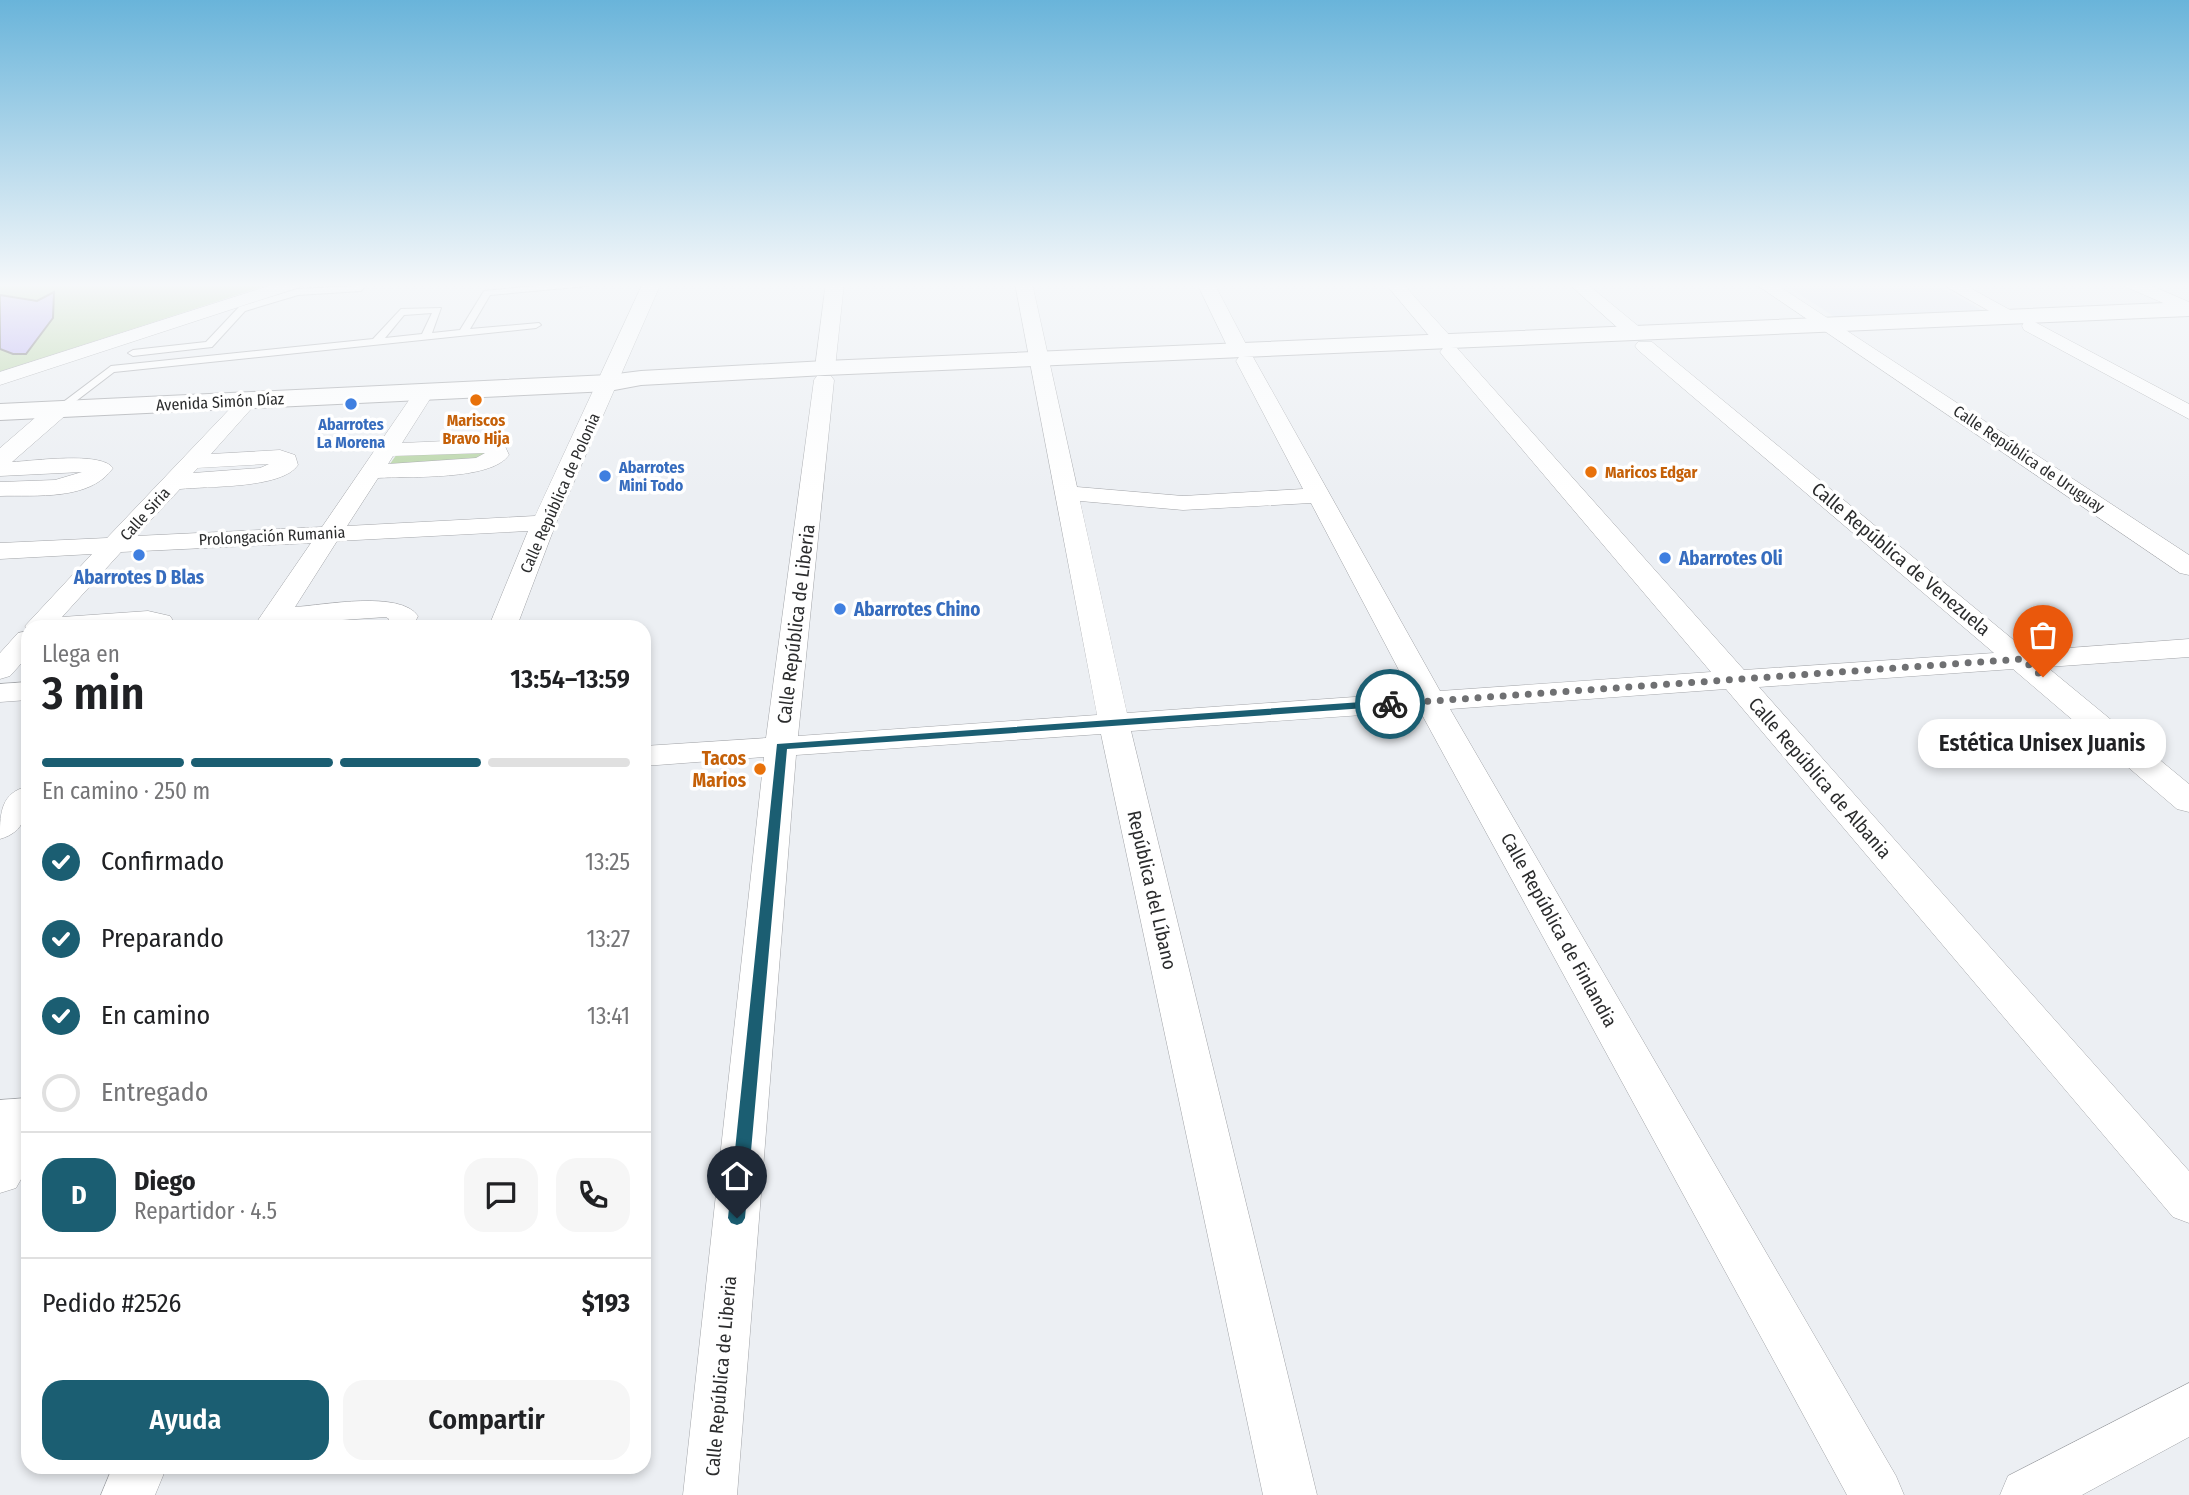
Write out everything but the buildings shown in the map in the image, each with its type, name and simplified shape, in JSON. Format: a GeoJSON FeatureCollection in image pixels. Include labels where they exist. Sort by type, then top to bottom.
{"type":"FeatureCollection","features":[{"type":"Feature","properties":{"kind":"main road","name":"Avenida Simón Díaz"},"geometry":{"type":"LineString","coordinates":[[0,412],[609,383],[636,387],[824,374],[1300,353]]}},
{"type":"Feature","properties":{"kind":"street"},"geometry":{"type":"LineString","coordinates":[[0,379],[80,353]]}},
{"type":"Feature","properties":{"kind":"street","name":"Calle República de Polonia"},"geometry":{"type":"LineString","coordinates":[[505,620],[544,523],[622,353]]}},
{"type":"Feature","properties":{"kind":"street","name":"Calle República de Liberia"},"geometry":{"type":"LineString","coordinates":[[710,1495],[781,746],[827,353]]}},
{"type":"Feature","properties":{"kind":"street","name":"República del Líbano"},"geometry":{"type":"LineString","coordinates":[[1038,353],[1114,723],[1290,1495]]}},
{"type":"Feature","properties":{"kind":"street","name":"Calle República de Albania"},"geometry":{"type":"LineString","coordinates":[[1452,353],[2189,1203]]}},
{"type":"Feature","properties":{"kind":"street","name":"Calle República de Venezuela"},"geometry":{"type":"LineString","coordinates":[[1655,353],[2189,802]]}},
{"type":"Feature","properties":{"kind":"street","name":"Calle República de Uruguay"},"geometry":{"type":"LineString","coordinates":[[1869,353],[2189,567]]}},
{"type":"Feature","properties":{"kind":"street"},"geometry":{"type":"LineString","coordinates":[[2078,353],[2189,414]]}},
{"type":"Feature","properties":{"kind":"street","name":"Calle República de Finlandia"},"geometry":{"type":"LineString","coordinates":[[1243,355],[1430,701],[1877,1495]]}},
{"type":"Feature","properties":{"kind":"street"},"geometry":{"type":"LineString","coordinates":[[272,620],[425,391]]}},
{"type":"Feature","properties":{"kind":"street","name":"Calle Siria"},"geometry":{"type":"LineString","coordinates":[[45,620],[249,400]]}},
{"type":"Feature","properties":{"kind":"street"},"geometry":{"type":"LineString","coordinates":[[0,460],[59,410]]}},
{"type":"Feature","properties":{"kind":"street"},"geometry":{"type":"LineString","coordinates":[[370,472],[481,465],[498,455],[496,449],[490,446],[385,450]]}},
{"type":"Feature","properties":{"kind":"street"},"geometry":{"type":"LineString","coordinates":[[173,482],[264,475],[287,465],[287,460],[280,457],[191,462]]}},
{"type":"Feature","properties":{"kind":"street"},"geometry":{"type":"LineString","coordinates":[[0,468],[96,465],[101,468],[89,480],[76,485],[0,489]]}},
{"type":"Feature","properties":{"kind":"street"},"geometry":{"type":"LineString","coordinates":[[1066,493],[1183,503],[1320,495]]}},
{"type":"Feature","properties":{"kind":"street","name":"Prolongación Rumania"},"geometry":{"type":"LineString","coordinates":[[0,551],[544,523]]}},
{"type":"Feature","properties":{"kind":"street"},"geometry":{"type":"LineString","coordinates":[[280,620],[391,608],[404,616],[402,620]]}},
{"type":"Feature","properties":{"kind":"street"},"geometry":{"type":"LineString","coordinates":[[0,630],[21,628]]}},
{"type":"Feature","properties":{"kind":"street"},"geometry":{"type":"LineString","coordinates":[[0,670],[21,647]]}},
{"type":"Feature","properties":{"kind":"street"},"geometry":{"type":"LineString","coordinates":[[651,755],[2189,648]]}},
{"type":"Feature","properties":{"kind":"street"},"geometry":{"type":"LineString","coordinates":[[0,693],[21,692]]}},
{"type":"Feature","properties":{"kind":"street"},"geometry":{"type":"LineString","coordinates":[[0,828],[17,800]]}},
{"type":"Feature","properties":{"kind":"street"},"geometry":{"type":"LineString","coordinates":[[0,1118],[21,1116]]}},
{"type":"Feature","properties":{"kind":"street"},"geometry":{"type":"LineString","coordinates":[[0,1174],[21,1140]]}},
{"type":"Feature","properties":{"kind":"street"},"geometry":{"type":"LineString","coordinates":[[2027,1495],[2189,1409]]}},
{"type":"Feature","properties":{"kind":"street"},"geometry":{"type":"LineString","coordinates":[[128,1495],[137,1474]]}},
{"type":"Feature","properties":{"kind":"lane"},"geometry":{"type":"LineString","coordinates":[[59,410],[133,353]]}},
{"type":"Feature","properties":{"kind":"lane"},"geometry":{"type":"LineString","coordinates":[[111,369],[270,353]]}},
{"type":"Feature","properties":{"kind":"green space"},"geometry":{"type":"Polygon","coordinates":[[[0,353],[59,353],[0,372],[0,353]]]}},
{"type":"Feature","properties":{"kind":"green space"},"geometry":{"type":"Polygon","coordinates":[[[488,448],[484,461],[387,468],[397,454],[488,448]]]}},
{"type":"Feature","properties":{"kind":"way so far"},"geometry":{"type":"LineString","coordinates":[[1390,704],[2022,659],[2043,677]]}},
{"type":"Feature","properties":{"kind":"place","name":"Mariscos Bravo Hija"},"geometry":{"type":"Point","coordinates":[476,400]}},
{"type":"Feature","properties":{"kind":"place","name":"Abarrotes La Morena"},"geometry":{"type":"Point","coordinates":[351,404]}},
{"type":"Feature","properties":{"kind":"place","name":"Maricos Edgar"},"geometry":{"type":"Point","coordinates":[1591,472]}},
{"type":"Feature","properties":{"kind":"place","name":"Abarrotes Mini Todo"},"geometry":{"type":"Point","coordinates":[605,476]}},
{"type":"Feature","properties":{"kind":"place","name":"Abarrotes D Blas"},"geometry":{"type":"Point","coordinates":[139,555]}},
{"type":"Feature","properties":{"kind":"place","name":"Abarrotes Oli"},"geometry":{"type":"Point","coordinates":[1665,558]}},
{"type":"Feature","properties":{"kind":"place","name":"Abarrotes Chino"},"geometry":{"type":"Point","coordinates":[840,609]}},
{"type":"Feature","properties":{"kind":"place","name":"Estética Unisex Juanis"},"geometry":{"type":"Point","coordinates":[2043,677]}},
{"type":"Feature","properties":{"kind":"place","name":"Tacos Marios"},"geometry":{"type":"Point","coordinates":[760,769]}},
{"type":"Feature","properties":{"kind":"route"},"geometry":{"type":"LineString","coordinates":[[737,1218],[781,746],[1390,704]]}}]}
